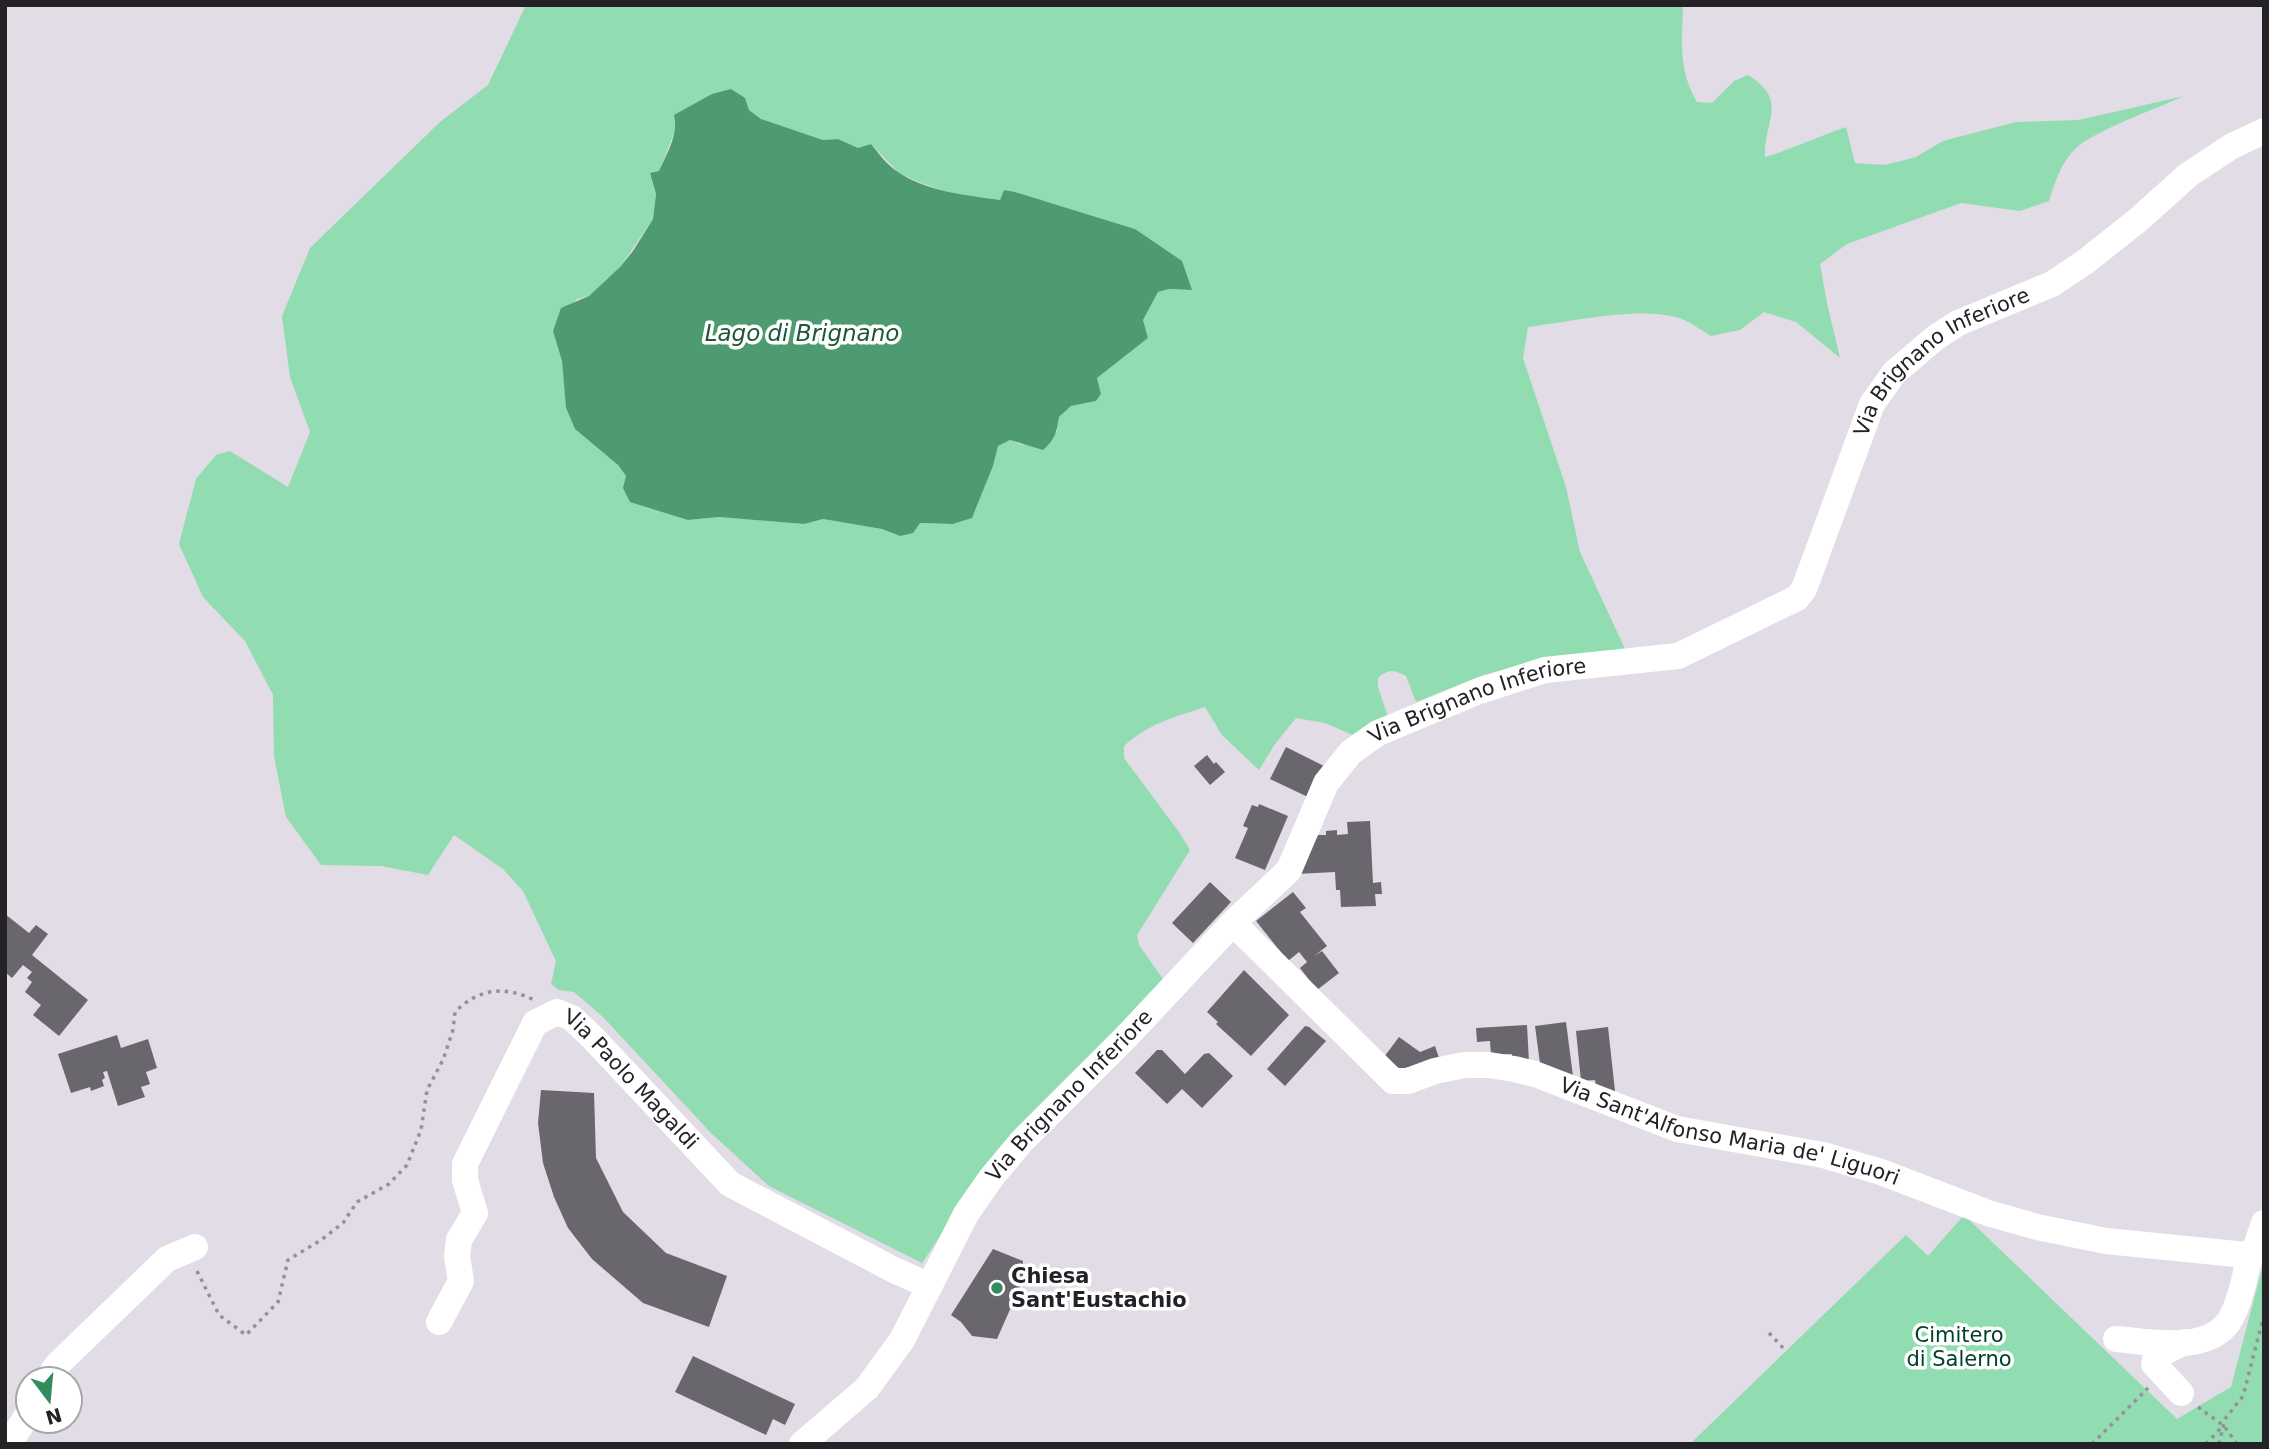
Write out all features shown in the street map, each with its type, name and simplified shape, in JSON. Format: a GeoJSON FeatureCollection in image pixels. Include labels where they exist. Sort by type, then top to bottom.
{"type":"FeatureCollection","features":[{"type":"Feature","properties":{"kind":"street","name":"Via Brignano Inferiore"},"geometry":{"type":"LineString","coordinates":[[802,1444],[867,1388],[902,1340],[966,1214],[1006,1160],[1233,923],[1289,870],[1326,783],[1351,752],[1378,733],[1467,696],[1545,670],[1678,656],[1797,598],[1804,589],[1872,404],[1894,373],[1919,350],[1958,323],[2052,284],[2138,220],[2188,175],[2232,146],[2264,131]]}},
{"type":"Feature","properties":{"kind":"street","name":"Via Sant'Alfonso Maria de' Liguori"},"geometry":{"type":"LineString","coordinates":[[1233,923],[1393,1081],[1408,1081],[1435,1071],[1464,1065],[1514,1069],[1535,1074],[1677,1129],[1823,1155],[1881,1172],[1988,1213],[2037,1227],[2140,1245],[2240,1256],[2251,1253]]}},
{"type":"Feature","properties":{"kind":"street","name":"Via Paolo Magaldi"},"geometry":{"type":"LineString","coordinates":[[439,1322],[461,1281],[457,1256],[459,1240],[475,1213],[465,1180],[465,1164],[536,1023],[557,1012],[572,1018],[592,1037],[730,1185],[930,1286]]}},
{"type":"Feature","properties":{"kind":"street"},"geometry":{"type":"LineString","coordinates":[[2116,1339],[2187,1342],[2213,1337],[2225,1328],[2233,1315],[2251,1253],[2258,1243],[2264,1223]]}},
{"type":"Feature","properties":{"kind":"street"},"geometry":{"type":"LineString","coordinates":[[57,1365],[167,1259],[195,1247]]}},
{"type":"Feature","properties":{"kind":"street"},"geometry":{"type":"LineString","coordinates":[[2172,1384],[2154,1363],[2156,1356],[2187,1342]]}},
{"type":"Feature","properties":{"kind":"path"},"geometry":{"type":"LineString","coordinates":[[195,1247],[194,1266],[219,1315],[246,1335],[278,1302],[288,1260],[344,1223],[357,1202],[389,1184],[407,1165],[421,1130],[427,1090],[443,1060],[453,1030],[455,1012],[468,999],[498,990],[525,995],[557,1012]]}},
{"type":"Feature","properties":{"kind":"path"},"geometry":{"type":"LineString","coordinates":[[2219,1444],[2225,1419],[2243,1396],[2264,1315]]}},
{"type":"Feature","properties":{"kind":"path"},"geometry":{"type":"LineString","coordinates":[[1769,1333],[1786,1351]]}},
{"type":"Feature","properties":{"kind":"path"},"geometry":{"type":"LineString","coordinates":[[2092,1444],[2172,1384],[2224,1426],[2237,1444]]}},
{"type":"Feature","properties":{"kind":"path"},"geometry":{"type":"LineString","coordinates":[[2206,1444],[2224,1426]]}},
{"type":"Feature","properties":{"kind":"green space"},"geometry":{"type":"Polygon","coordinates":[[[526,5],[1683,5],[1684,67],[1697,102],[1712,103],[1734,81],[1748,75],[1761,85],[1768,94],[1772,113],[1765,157],[1846,127],[1855,163],[1885,165],[1916,157],[1943,141],[2016,122],[2079,120],[2184,96],[2112,127],[2076,148],[2062,166],[2049,201],[2020,211],[1961,203],[1847,244],[1820,264],[1840,358],[1796,322],[1764,312],[1740,330],[1711,336],[1682,319],[1647,314],[1606,316],[1528,327],[1523,358],[1566,487],[1580,552],[1626,651],[1561,655],[1483,675],[1416,702],[1406,676],[1389,671],[1378,678],[1378,687],[1388,717],[1353,735],[1325,723],[1296,718],[1259,770],[1222,735],[1205,707],[1172,718],[1133,738],[1124,746],[1124,758],[1190,850],[1137,935],[1139,945],[1165,982],[941,1235],[922,1263],[769,1186],[711,1133],[603,1017],[574,992],[559,990],[551,984],[556,961],[523,891],[503,869],[454,835],[428,875],[381,866],[321,865],[286,817],[274,756],[273,695],[245,641],[203,597],[179,544],[196,479],[216,455],[230,451],[288,487],[310,432],[290,377],[282,316],[310,248],[440,122],[488,85],[526,5]],[[749,110],[677,126],[659,171],[650,174],[656,194],[653,219],[620,267],[589,296],[577,299],[553,330],[562,361],[566,408],[575,429],[618,465],[626,476],[688,520],[719,517],[804,524],[823,519],[882,529],[900,536],[919,523],[953,524],[972,518],[998,446],[1010,440],[1022,445],[1057,432],[1059,417],[1071,406],[1096,401],[1101,394],[1097,378],[1148,338],[1143,320],[1158,292],[1169,289],[1192,290],[1135,229],[1015,192],[1004,190],[1000,200],[950,193],[899,173],[871,144],[858,148],[838,139],[823,140],[761,119],[749,110]]]}},
{"type":"Feature","properties":{"kind":"green space","name":"Cimitero di Salerno"},"geometry":{"type":"Polygon","coordinates":[[[1964,1215],[2177,1419],[2231,1387],[2264,1261],[2264,1444],[1690,1444],[1906,1235],[1928,1256],[1964,1215]]]}},
{"type":"Feature","properties":{"kind":"water","name":"Lago di Brignano"},"geometry":{"type":"Polygon","coordinates":[[[731,89],[745,98],[749,110],[761,119],[823,140],[838,139],[858,148],[871,144],[894,169],[921,184],[947,192],[1000,200],[1004,190],[1015,192],[1135,229],[1182,261],[1192,290],[1169,289],[1158,292],[1143,320],[1148,338],[1097,378],[1101,394],[1096,401],[1071,406],[1059,417],[1055,435],[1043,450],[1010,440],[998,446],[972,518],[953,524],[920,523],[913,533],[900,536],[882,529],[823,519],[804,524],[719,517],[688,520],[630,502],[623,488],[626,476],[618,465],[575,429],[566,408],[562,361],[553,331],[561,308],[589,296],[620,267],[653,219],[656,194],[650,173],[659,171],[669,150],[675,129],[674,115],[712,94],[731,89]]]}},
{"type":"Feature","properties":{"kind":"building"},"geometry":{"type":"Polygon","coordinates":[[[1286,747],[1324,766],[1308,797],[1270,779],[1286,747]]]}},
{"type":"Feature","properties":{"kind":"building"},"geometry":{"type":"Polygon","coordinates":[[[1207,755],[1225,772],[1210,785],[1194,766],[1207,755]]]}},
{"type":"Feature","properties":{"kind":"building"},"geometry":{"type":"Polygon","coordinates":[[[1259,804],[1288,816],[1265,870],[1235,858],[1248,828],[1243,826],[1252,805],[1258,807],[1259,804]]]}},
{"type":"Feature","properties":{"kind":"building"},"geometry":{"type":"Polygon","coordinates":[[[1370,821],[1373,883],[1381,882],[1382,894],[1375,894],[1376,906],[1341,907],[1335,872],[1296,874],[1318,835],[1337,830],[1337,835],[1348,834],[1347,822],[1370,821]]]}},
{"type":"Feature","properties":{"kind":"building"},"geometry":{"type":"Polygon","coordinates":[[[1210,882],[1231,902],[1193,943],[1172,923],[1210,882]]]}},
{"type":"Feature","properties":{"kind":"building"},"geometry":{"type":"Polygon","coordinates":[[[1293,892],[1306,908],[1300,912],[1327,946],[1314,956],[1322,951],[1339,973],[1317,990],[1300,968],[1307,962],[1299,952],[1288,961],[1256,921],[1293,892]]]}},
{"type":"Feature","properties":{"kind":"building"},"geometry":{"type":"Polygon","coordinates":[[[5,914],[29,933],[36,925],[48,934],[32,955],[88,1000],[59,1036],[33,1015],[41,1005],[25,992],[32,982],[27,978],[32,972],[23,965],[12,978],[5,972],[5,914]]]}},
{"type":"Feature","properties":{"kind":"building"},"geometry":{"type":"Polygon","coordinates":[[[1244,970],[1289,1015],[1251,1056],[1216,1024],[1218,1022],[1207,1012],[1244,970]]]}},
{"type":"Feature","properties":{"kind":"building"},"geometry":{"type":"Polygon","coordinates":[[[1566,1022],[1574,1084],[1541,1071],[1535,1026],[1566,1022]]]}},
{"type":"Feature","properties":{"kind":"building"},"geometry":{"type":"Polygon","coordinates":[[[1527,1025],[1529,1062],[1512,1063],[1512,1054],[1491,1055],[1490,1041],[1477,1042],[1476,1028],[1527,1025]]]}},
{"type":"Feature","properties":{"kind":"building"},"geometry":{"type":"Polygon","coordinates":[[[1305,1026],[1326,1041],[1285,1086],[1267,1069],[1305,1026]]]}},
{"type":"Feature","properties":{"kind":"building"},"geometry":{"type":"Polygon","coordinates":[[[1608,1027],[1615,1091],[1597,1093],[1595,1080],[1581,1081],[1576,1031],[1608,1027]]]}},
{"type":"Feature","properties":{"kind":"building"},"geometry":{"type":"Polygon","coordinates":[[[117,1035],[121,1048],[148,1039],[157,1068],[146,1072],[150,1084],[141,1087],[145,1097],[118,1106],[107,1071],[103,1072],[104,1086],[91,1091],[90,1087],[71,1093],[58,1054],[117,1035]]]}},
{"type":"Feature","properties":{"kind":"building"},"geometry":{"type":"Polygon","coordinates":[[[1399,1037],[1420,1052],[1435,1046],[1440,1061],[1400,1069],[1384,1057],[1399,1037]]]}},
{"type":"Feature","properties":{"kind":"building"},"geometry":{"type":"Polygon","coordinates":[[[1157,1050],[1162,1050],[1185,1074],[1204,1054],[1209,1053],[1233,1076],[1202,1108],[1182,1089],[1167,1104],[1135,1073],[1157,1050]]]}},
{"type":"Feature","properties":{"kind":"building"},"geometry":{"type":"Polygon","coordinates":[[[541,1090],[594,1093],[596,1158],[623,1212],[666,1253],[727,1276],[709,1327],[643,1303],[592,1259],[568,1228],[543,1163],[538,1123],[541,1090]]]}},
{"type":"Feature","properties":{"kind":"building"},"geometry":{"type":"Polygon","coordinates":[[[993,1249],[1023,1261],[1023,1280],[997,1339],[972,1336],[961,1322],[951,1315],[993,1249]]]}},
{"type":"Feature","properties":{"kind":"building"},"geometry":{"type":"Polygon","coordinates":[[[693,1356],[795,1404],[785,1425],[773,1419],[766,1435],[675,1392],[693,1356]]]}},
{"type":"Feature","properties":{"kind":"place","name":"Chiesa Sant'Eustachio"},"geometry":{"type":"Point","coordinates":[997,1288]}}]}
